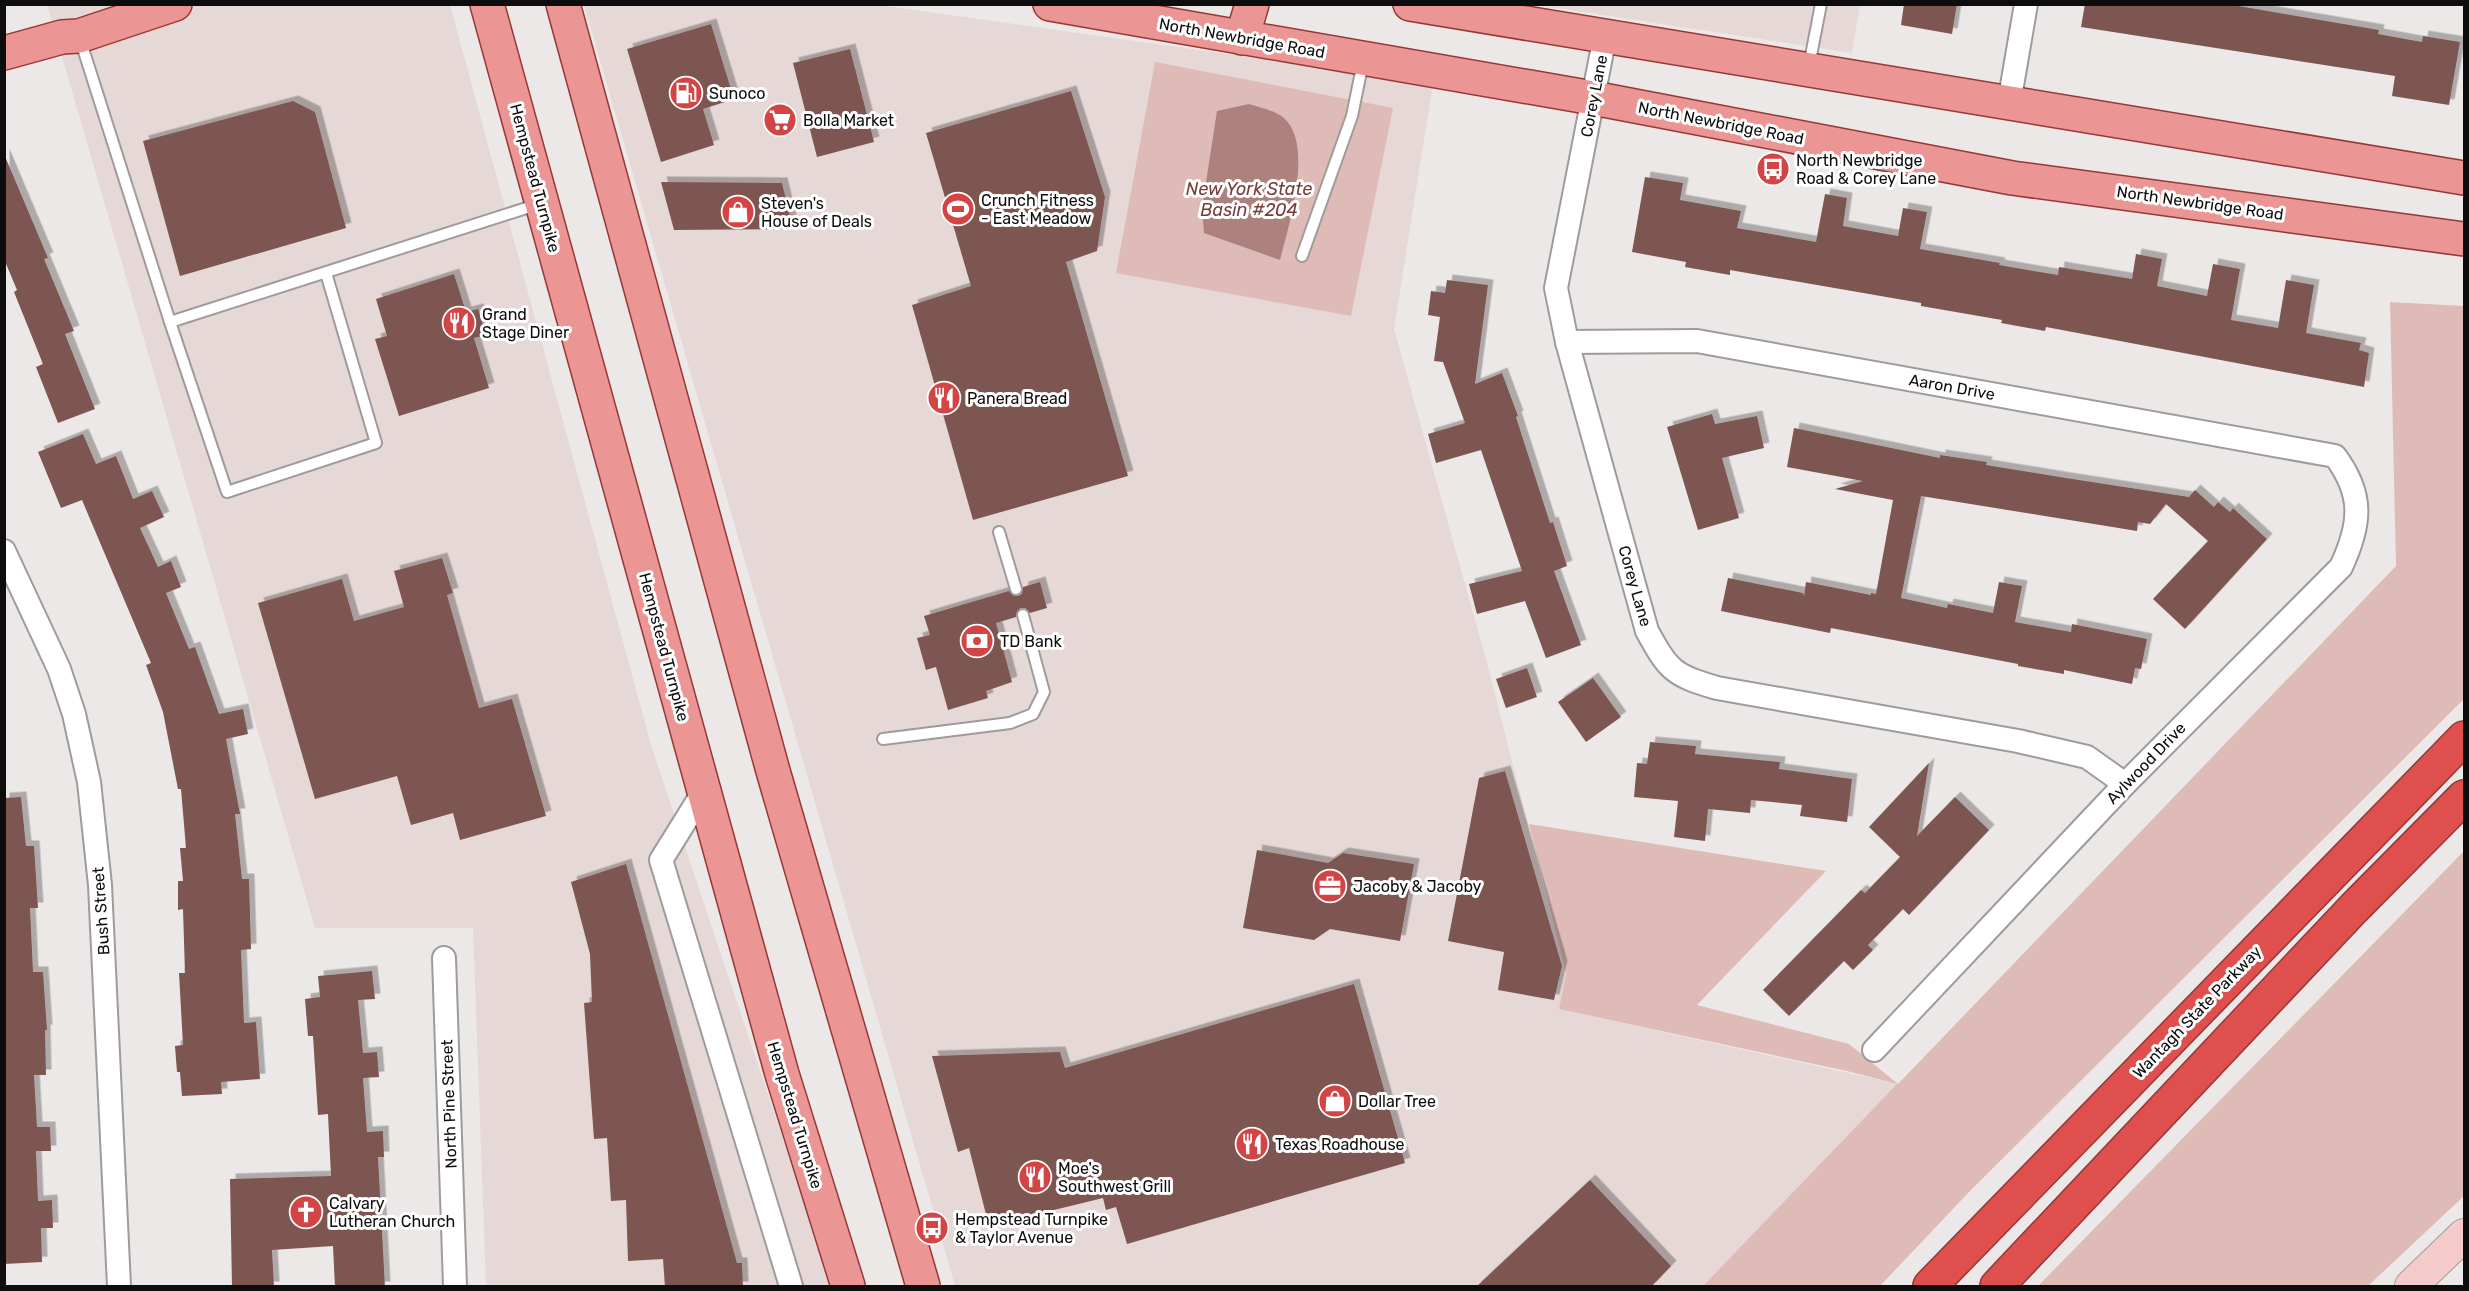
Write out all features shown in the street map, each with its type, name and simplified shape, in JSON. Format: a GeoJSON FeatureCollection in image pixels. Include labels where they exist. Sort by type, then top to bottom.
{"type":"FeatureCollection","features":[{"type":"Feature","properties":{"kind":"highway","name":"Wantagh State Parkway"},"geometry":{"type":"LineString","coordinates":[[1930,1287],[2464,738]]}},
{"type":"Feature","properties":{"kind":"highway"},"geometry":{"type":"LineString","coordinates":[[1997,1287],[2354,908],[2464,797]]}},
{"type":"Feature","properties":{"kind":"main road"},"geometry":{"type":"LineString","coordinates":[[4,53],[62,37],[79,36],[175,4]]}},
{"type":"Feature","properties":{"kind":"main road","name":"Hempstead Turnpike"},"geometry":{"type":"LineString","coordinates":[[487,4],[782,1074],[848,1287]]}},
{"type":"Feature","properties":{"kind":"main road"},"geometry":{"type":"LineString","coordinates":[[563,4],[773,771],[923,1287]]}},
{"type":"Feature","properties":{"kind":"main road","name":"North Newbridge Road"},"geometry":{"type":"LineString","coordinates":[[1050,4],[1593,98],[2012,178],[2464,239]]}},
{"type":"Feature","properties":{"kind":"main road"},"geometry":{"type":"LineString","coordinates":[[1242,38],[1252,4]]}},
{"type":"Feature","properties":{"kind":"main road"},"geometry":{"type":"LineString","coordinates":[[1410,4],[2464,178]]}},
{"type":"Feature","properties":{"kind":"main road"},"geometry":{"type":"LineString","coordinates":[[782,1074],[870,1287]]}},
{"type":"Feature","properties":{"kind":"street"},"geometry":{"type":"LineString","coordinates":[[2009,103],[2026,4]]}},
{"type":"Feature","properties":{"kind":"street","name":"Corey Lane"},"geometry":{"type":"LineString","coordinates":[[1605,36],[1556,288],[1567,342],[1647,630],[1665,663],[1685,678],[1717,688],[2018,741],[2086,757],[2125,784]]}},
{"type":"Feature","properties":{"kind":"street","name":"Aaron Drive"},"geometry":{"type":"LineString","coordinates":[[1567,342],[1697,341],[2335,456]]}},
{"type":"Feature","properties":{"kind":"street","name":"Aylwood Drive"},"geometry":{"type":"LineString","coordinates":[[1874,1050],[2125,784],[2341,567],[2354,540],[2356,514],[2351,478],[2335,456]]}},
{"type":"Feature","properties":{"kind":"street","name":"Bush Street"},"geometry":{"type":"LineString","coordinates":[[4,551],[59,669],[74,714],[89,782],[100,885],[119,1287]]}},
{"type":"Feature","properties":{"kind":"street"},"geometry":{"type":"LineString","coordinates":[[704,791],[661,860],[791,1287]]}},
{"type":"Feature","properties":{"kind":"street","name":"North Pine Street"},"geometry":{"type":"LineString","coordinates":[[444,958],[455,1287]]}},
{"type":"Feature","properties":{"kind":"street"},"geometry":{"type":"LineString","coordinates":[[2411,1287],[2464,1235]]}},
{"type":"Feature","properties":{"kind":"lane"},"geometry":{"type":"LineString","coordinates":[[1808,70],[1821,4]]}},
{"type":"Feature","properties":{"kind":"lane"},"geometry":{"type":"LineString","coordinates":[[79,36],[227,492],[376,443],[326,273]]}},
{"type":"Feature","properties":{"kind":"lane"},"geometry":{"type":"LineString","coordinates":[[1302,256],[1352,116],[1363,59]]}},
{"type":"Feature","properties":{"kind":"lane"},"geometry":{"type":"LineString","coordinates":[[171,322],[542,203]]}},
{"type":"Feature","properties":{"kind":"lane"},"geometry":{"type":"LineString","coordinates":[[999,532],[1016,589]]}},
{"type":"Feature","properties":{"kind":"lane"},"geometry":{"type":"LineString","coordinates":[[883,739],[1010,723],[1033,714],[1044,692],[1023,615]]}},
{"type":"Feature","properties":{"kind":"shaded area"},"geometry":{"type":"Polygon","coordinates":[[[47,5],[450,5],[651,745],[832,1286],[486,1286],[473,928],[315,928],[47,5]]]}},
{"type":"Feature","properties":{"kind":"shaded area"},"geometry":{"type":"Polygon","coordinates":[[[584,5],[879,5],[1433,83],[1394,329],[1487,663],[1566,973],[1559,1009],[1898,1084],[1703,1286],[955,1286],[584,5]]]}},
{"type":"Feature","properties":{"kind":"shaded area"},"geometry":{"type":"Polygon","coordinates":[[[1538,5],[1860,5],[1852,53],[1538,5]]]}},
{"type":"Feature","properties":{"kind":"shaded area"},"geometry":{"type":"Polygon","coordinates":[[[1155,62],[1393,108],[1351,316],[1116,273],[1155,62]]]}},
{"type":"Feature","properties":{"kind":"shaded area"},"geometry":{"type":"Polygon","coordinates":[[[2390,302],[2464,306],[2464,699],[1969,1192],[1880,1286],[1703,1286],[1897,1084],[1847,1071],[1559,1009],[1566,973],[1529,824],[1826,871],[1697,1005],[1849,1044],[1898,1084],[2396,566],[2390,302]]]}},
{"type":"Feature","properties":{"kind":"shaded area"},"geometry":{"type":"Polygon","coordinates":[[[2464,851],[2464,1196],[2368,1286],[2038,1286],[2464,851]]]}},
{"type":"Feature","properties":{"kind":"water","name":"New York State Basin #204"},"geometry":{"type":"Polygon","coordinates":[[[1249,104],[1272,111],[1284,118],[1293,130],[1297,147],[1297,186],[1280,260],[1204,233],[1202,208],[1217,111],[1249,104]]]}},
{"type":"Feature","properties":{"kind":"building"},"geometry":{"type":"Polygon","coordinates":[[[1904,4],[1957,4],[1952,34],[1901,25],[1904,4]]]}},
{"type":"Feature","properties":{"kind":"building"},"geometry":{"type":"Polygon","coordinates":[[[2085,4],[2227,4],[2379,30],[2378,34],[2422,42],[2423,36],[2460,42],[2449,105],[2392,96],[2395,76],[2081,27],[2085,4]]]}},
{"type":"Feature","properties":{"kind":"building"},"geometry":{"type":"Polygon","coordinates":[[[711,24],[734,99],[703,109],[714,145],[661,162],[627,49],[711,24]]]}},
{"type":"Feature","properties":{"kind":"building"},"geometry":{"type":"Polygon","coordinates":[[[850,49],[874,142],[817,157],[793,63],[850,49]]]}},
{"type":"Feature","properties":{"kind":"building"},"geometry":{"type":"Polygon","coordinates":[[[1071,91],[1105,197],[1097,251],[1066,262],[1128,476],[973,520],[912,305],[971,286],[926,133],[1071,91]]]}},
{"type":"Feature","properties":{"kind":"building"},"geometry":{"type":"Polygon","coordinates":[[[293,101],[315,112],[346,228],[180,276],[143,141],[293,101]]]}},
{"type":"Feature","properties":{"kind":"building"},"geometry":{"type":"Polygon","coordinates":[[[4,154],[48,258],[44,259],[74,331],[65,334],[95,409],[58,423],[36,367],[43,364],[14,292],[17,290],[4,259],[4,154]]]}},
{"type":"Feature","properties":{"kind":"building"},"geometry":{"type":"Polygon","coordinates":[[[1645,177],[1683,183],[1680,200],[1741,211],[1737,228],[1816,242],[1825,194],[1847,198],[1843,226],[1898,236],[1903,208],[1927,212],[1920,249],[2000,263],[1999,265],[2058,275],[2059,267],[2132,279],[2136,254],[2162,259],[2157,286],[2207,296],[2213,264],[2240,269],[2231,320],[2278,328],[2286,280],[2314,285],[2306,333],[2361,343],[2359,350],[2369,353],[2364,387],[2046,327],[2045,331],[2001,323],[2002,320],[1921,306],[1921,303],[1730,270],[1730,275],[1685,267],[1686,262],[1632,252],[1645,177]]]}},
{"type":"Feature","properties":{"kind":"building"},"geometry":{"type":"Polygon","coordinates":[[[661,182],[782,183],[793,229],[674,230],[661,182]]]}},
{"type":"Feature","properties":{"kind":"building"},"geometry":{"type":"Polygon","coordinates":[[[454,274],[466,312],[478,309],[486,335],[474,338],[489,388],[399,416],[375,339],[387,336],[376,299],[454,274]]]}},
{"type":"Feature","properties":{"kind":"building"},"geometry":{"type":"Polygon","coordinates":[[[1447,280],[1488,285],[1475,384],[1502,373],[1518,416],[1516,417],[1550,523],[1553,522],[1567,566],[1554,571],[1581,645],[1546,658],[1525,601],[1477,614],[1469,584],[1522,571],[1481,450],[1436,463],[1428,434],[1465,423],[1443,362],[1434,361],[1440,317],[1428,315],[1431,291],[1445,293],[1447,280]]]}},
{"type":"Feature","properties":{"kind":"building"},"geometry":{"type":"Polygon","coordinates":[[[1712,414],[1715,424],[1757,416],[1764,448],[1722,458],[1739,518],[1698,530],[1667,427],[1712,414]]]}},
{"type":"Feature","properties":{"kind":"building"},"geometry":{"type":"Polygon","coordinates":[[[1794,428],[1940,458],[1940,455],[1987,462],[1986,465],[2066,478],[2189,497],[2195,490],[2214,507],[2218,502],[2230,512],[2233,508],[2267,539],[2185,629],[2153,599],[2208,541],[2166,504],[2150,524],[2138,522],[2137,531],[1921,496],[1901,598],[1947,608],[1948,604],[1993,613],[1999,582],[2022,586],[2015,622],[2071,632],[2072,624],[2147,639],[2141,669],[2135,668],[2132,684],[2064,670],[2064,674],[2018,666],[2018,664],[1831,628],[1830,633],[1721,611],[1728,578],[1803,593],[1804,596],[1806,582],[1871,595],[1871,593],[1876,594],[1893,500],[1835,489],[1863,481],[1787,467],[1794,428]]]}},
{"type":"Feature","properties":{"kind":"building"},"geometry":{"type":"Polygon","coordinates":[[[83,434],[96,464],[116,456],[133,499],[152,491],[164,517],[140,528],[158,567],[171,561],[181,587],[166,593],[189,649],[195,647],[219,714],[243,709],[248,734],[226,739],[240,814],[235,814],[242,879],[249,879],[251,949],[241,950],[244,1023],[256,1022],[260,1079],[221,1082],[222,1094],[182,1096],[180,1072],[177,1072],[175,1046],[183,1045],[179,973],[185,973],[183,909],[178,910],[178,881],[183,881],[180,848],[186,848],[181,789],[178,789],[163,712],[146,665],[151,663],[82,500],[61,508],[38,452],[83,434]]]}},
{"type":"Feature","properties":{"kind":"building"},"geometry":{"type":"Polygon","coordinates":[[[442,558],[453,593],[447,595],[479,708],[512,699],[546,816],[460,840],[453,813],[411,825],[397,776],[315,799],[258,603],[342,579],[354,621],[404,607],[394,571],[442,558]]]}},
{"type":"Feature","properties":{"kind":"building"},"geometry":{"type":"Polygon","coordinates":[[[1040,582],[1047,608],[1030,613],[1025,608],[1020,608],[1016,617],[996,623],[1012,682],[986,691],[988,698],[948,710],[936,667],[926,670],[917,638],[930,635],[924,616],[1009,591],[1018,596],[1022,594],[1023,587],[1040,582]]]}},
{"type":"Feature","properties":{"kind":"building"},"geometry":{"type":"Polygon","coordinates":[[[1527,668],[1537,697],[1506,708],[1496,679],[1527,668]]]}},
{"type":"Feature","properties":{"kind":"building"},"geometry":{"type":"Polygon","coordinates":[[[1593,678],[1621,717],[1586,742],[1558,702],[1593,678]]]}},
{"type":"Feature","properties":{"kind":"building"},"geometry":{"type":"Polygon","coordinates":[[[1650,742],[1696,746],[1695,754],[1780,762],[1779,769],[1852,779],[1847,822],[1800,816],[1802,805],[1751,800],[1750,813],[1708,809],[1705,841],[1674,837],[1678,801],[1634,797],[1637,763],[1647,764],[1650,742]]]}},
{"type":"Feature","properties":{"kind":"building"},"geometry":{"type":"Polygon","coordinates":[[[1929,763],[1917,836],[1955,797],[1989,830],[1909,915],[1903,909],[1868,945],[1873,950],[1853,970],[1844,961],[1789,1016],[1763,990],[1861,890],[1865,893],[1900,857],[1869,827],[1929,763]]]}},
{"type":"Feature","properties":{"kind":"building"},"geometry":{"type":"Polygon","coordinates":[[[1505,771],[1562,966],[1554,1000],[1498,990],[1504,952],[1448,941],[1479,778],[1505,771]]]}},
{"type":"Feature","properties":{"kind":"building"},"geometry":{"type":"Polygon","coordinates":[[[21,797],[26,846],[34,846],[38,908],[30,908],[33,972],[43,972],[47,1030],[45,1030],[46,1075],[34,1075],[37,1127],[50,1127],[51,1151],[36,1151],[38,1201],[52,1200],[53,1228],[41,1228],[42,1262],[4,1264],[4,798],[21,797]]]}},
{"type":"Feature","properties":{"kind":"building"},"geometry":{"type":"Polygon","coordinates":[[[1257,850],[1328,863],[1343,853],[1414,864],[1400,941],[1330,929],[1314,940],[1243,928],[1257,850]]]}},
{"type":"Feature","properties":{"kind":"building"},"geometry":{"type":"Polygon","coordinates":[[[626,864],[737,1263],[742,1263],[743,1287],[665,1287],[663,1259],[628,1261],[626,1200],[611,1201],[607,1138],[594,1139],[584,1003],[592,1002],[590,954],[571,882],[626,864]]]}},
{"type":"Feature","properties":{"kind":"building","name":"Calvary Lutheran Church"},"geometry":{"type":"Polygon","coordinates":[[[372,971],[375,999],[358,1000],[363,1053],[377,1052],[379,1077],[363,1078],[367,1132],[383,1131],[384,1157],[378,1157],[385,1287],[335,1287],[333,1246],[272,1250],[274,1287],[232,1287],[230,1179],[331,1176],[328,1114],[318,1115],[313,1036],[308,1036],[305,999],[320,997],[318,976],[372,971]]]}},
{"type":"Feature","properties":{"kind":"building"},"geometry":{"type":"Polygon","coordinates":[[[1354,984],[1405,1163],[1127,1244],[1116,1207],[1106,1210],[1103,1198],[989,1226],[969,1148],[958,1152],[932,1056],[1060,1052],[1065,1068],[1354,984]]]}},
{"type":"Feature","properties":{"kind":"building"},"geometry":{"type":"Polygon","coordinates":[[[1590,1180],[1671,1266],[1651,1287],[1476,1287],[1590,1180]]]}},
{"type":"Feature","properties":{"kind":"place","name":"Sunoco"},"geometry":{"type":"Point","coordinates":[686,93]}},
{"type":"Feature","properties":{"kind":"place","name":"Bolla Market"},"geometry":{"type":"Point","coordinates":[780,120]}},
{"type":"Feature","properties":{"kind":"place","name":"North Newbridge Road & Corey Lane"},"geometry":{"type":"Point","coordinates":[1773,169]}},
{"type":"Feature","properties":{"kind":"place","name":"Crunch Fitness - East Meadow"},"geometry":{"type":"Point","coordinates":[958,209]}},
{"type":"Feature","properties":{"kind":"place","name":"Steven's House of Deals"},"geometry":{"type":"Point","coordinates":[738,212]}},
{"type":"Feature","properties":{"kind":"place","name":"Grand Stage Diner"},"geometry":{"type":"Point","coordinates":[459,323]}},
{"type":"Feature","properties":{"kind":"place","name":"Panera Bread"},"geometry":{"type":"Point","coordinates":[944,398]}},
{"type":"Feature","properties":{"kind":"place","name":"TD Bank"},"geometry":{"type":"Point","coordinates":[977,641]}},
{"type":"Feature","properties":{"kind":"place","name":"Jacoby & Jacoby"},"geometry":{"type":"Point","coordinates":[1330,886]}},
{"type":"Feature","properties":{"kind":"place","name":"Dollar Tree"},"geometry":{"type":"Point","coordinates":[1335,1101]}},
{"type":"Feature","properties":{"kind":"place","name":"Texas Roadhouse"},"geometry":{"type":"Point","coordinates":[1252,1144]}},
{"type":"Feature","properties":{"kind":"place","name":"Moe's Southwest Grill"},"geometry":{"type":"Point","coordinates":[1035,1177]}},
{"type":"Feature","properties":{"kind":"place","name":"Calvary Lutheran Church"},"geometry":{"type":"Point","coordinates":[306,1212]}},
{"type":"Feature","properties":{"kind":"place","name":"Hempstead Turnpike & Taylor Avenue"},"geometry":{"type":"Point","coordinates":[932,1228]}}]}
